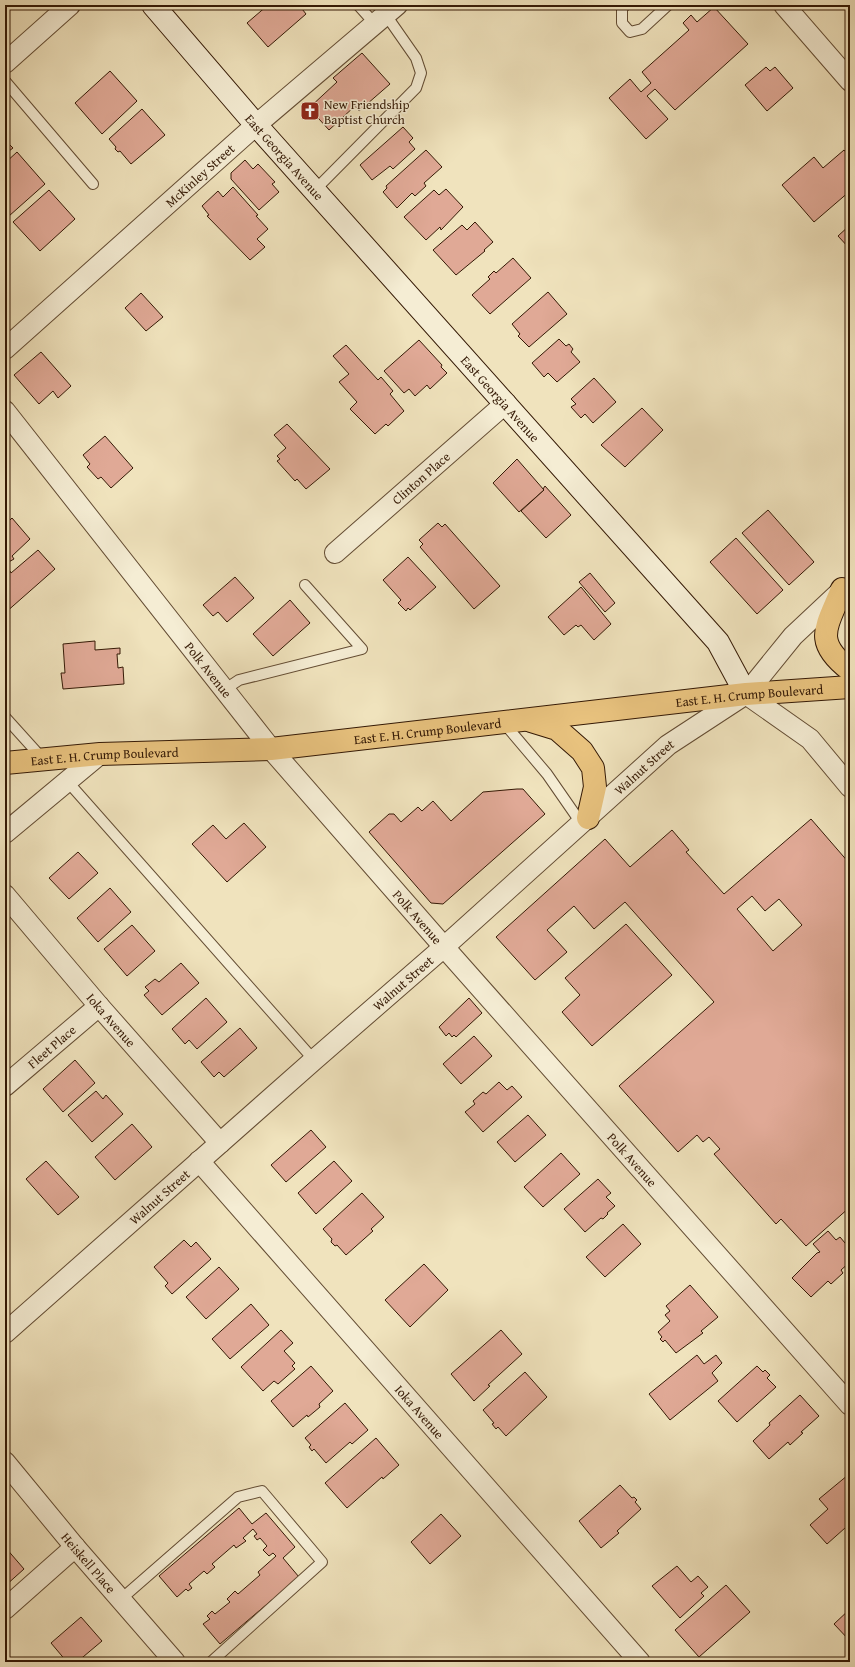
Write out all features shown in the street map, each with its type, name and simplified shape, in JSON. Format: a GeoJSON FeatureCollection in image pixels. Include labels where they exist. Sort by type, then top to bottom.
{"type":"FeatureCollection","features":[{"type":"Feature","properties":{"kind":"main road"},"geometry":{"type":"LineString","coordinates":[[848,585],[826,627],[825,640],[828,649],[836,659],[850,670]]}},
{"type":"Feature","properties":{"kind":"main road","name":"East E. H. Crump Boulevard"},"geometry":{"type":"LineString","coordinates":[[5,763],[100,754],[271,749],[746,694],[850,687]]}},
{"type":"Feature","properties":{"kind":"main road"},"geometry":{"type":"LineString","coordinates":[[524,719],[557,729],[582,751],[593,768],[595,787],[584,820]]}},
{"type":"Feature","properties":{"kind":"street"},"geometry":{"type":"LineString","coordinates":[[5,64],[70,5]]}},
{"type":"Feature","properties":{"kind":"street","name":"East Georgia Avenue"},"geometry":{"type":"LineString","coordinates":[[153,5],[256,125],[718,642],[746,694],[810,739],[850,786]]}},
{"type":"Feature","properties":{"kind":"street"},"geometry":{"type":"LineString","coordinates":[[793,8],[850,81]]}},
{"type":"Feature","properties":{"kind":"street","name":"McKinley Street"},"geometry":{"type":"LineString","coordinates":[[5,349],[256,125],[386,15]]}},
{"type":"Feature","properties":{"kind":"street","name":"Clinton Place"},"geometry":{"type":"LineString","coordinates":[[335,553],[506,403]]}},
{"type":"Feature","properties":{"kind":"street","name":"Polk Avenue"},"geometry":{"type":"LineString","coordinates":[[5,411],[271,749],[444,947],[850,1405]]}},
{"type":"Feature","properties":{"kind":"street","name":"Walnut Street"},"geometry":{"type":"LineString","coordinates":[[5,1333],[444,947],[668,745],[746,694],[793,636],[848,585]]}},
{"type":"Feature","properties":{"kind":"street"},"geometry":{"type":"LineString","coordinates":[[5,833],[100,754]]}},
{"type":"Feature","properties":{"kind":"street","name":"Ioka Avenue"},"geometry":{"type":"LineString","coordinates":[[5,895],[99,1006],[220,1143]]}},
{"type":"Feature","properties":{"kind":"street","name":"Fleet Place"},"geometry":{"type":"LineString","coordinates":[[5,1086],[99,1006]]}},
{"type":"Feature","properties":{"kind":"street","name":"Ioka Avenue"},"geometry":{"type":"LineString","coordinates":[[199,1161],[640,1662]]}},
{"type":"Feature","properties":{"kind":"street","name":"Heiskell Place"},"geometry":{"type":"LineString","coordinates":[[5,1462],[120,1600],[175,1662]]}},
{"type":"Feature","properties":{"kind":"street"},"geometry":{"type":"LineString","coordinates":[[5,1609],[75,1547]]}},
{"type":"Feature","properties":{"kind":"lane"},"geometry":{"type":"LineString","coordinates":[[315,190],[416,88],[421,74],[416,58],[386,15],[358,5]]}},
{"type":"Feature","properties":{"kind":"lane"},"geometry":{"type":"LineString","coordinates":[[626,5],[622,8],[622,23],[630,32],[642,29],[668,5]]}},
{"type":"Feature","properties":{"kind":"lane"},"geometry":{"type":"LineString","coordinates":[[5,81],[93,184]]}},
{"type":"Feature","properties":{"kind":"lane"},"geometry":{"type":"LineString","coordinates":[[224,690],[239,680],[362,649],[305,585]]}},
{"type":"Feature","properties":{"kind":"lane"},"geometry":{"type":"LineString","coordinates":[[5,716],[42,759]]}},
{"type":"Feature","properties":{"kind":"lane"},"geometry":{"type":"LineString","coordinates":[[503,722],[584,820]]}},
{"type":"Feature","properties":{"kind":"lane"},"geometry":{"type":"LineString","coordinates":[[68,782],[314,1060]]}},
{"type":"Feature","properties":{"kind":"lane"},"geometry":{"type":"LineString","coordinates":[[120,1600],[238,1497],[262,1491],[322,1562],[211,1662]]}},
{"type":"Feature","properties":{"kind":"building"},"geometry":{"type":"Polygon","coordinates":[[[268,5],[299,5],[306,14],[268,47],[247,23],[268,5]]]}},
{"type":"Feature","properties":{"kind":"building"},"geometry":{"type":"Polygon","coordinates":[[[714,7],[748,44],[675,110],[655,89],[647,96],[668,119],[646,139],[609,98],[630,79],[641,92],[651,83],[642,72],[689,30],[683,23],[691,15],[697,22],[714,7]]]}},
{"type":"Feature","properties":{"kind":"building"},"geometry":{"type":"Polygon","coordinates":[[[362,53],[390,84],[359,111],[355,106],[329,130],[309,108],[337,82],[333,78],[362,53]]]}},
{"type":"Feature","properties":{"kind":"building"},"geometry":{"type":"Polygon","coordinates":[[[766,67],[770,71],[775,67],[793,88],[767,111],[745,85],[766,67]]]}},
{"type":"Feature","properties":{"kind":"building"},"geometry":{"type":"Polygon","coordinates":[[[110,71],[137,101],[102,134],[75,103],[110,71]]]}},
{"type":"Feature","properties":{"kind":"building"},"geometry":{"type":"Polygon","coordinates":[[[142,109],[165,135],[131,164],[120,151],[118,152],[115,149],[116,147],[109,139],[142,109]]]}},
{"type":"Feature","properties":{"kind":"building"},"geometry":{"type":"Polygon","coordinates":[[[403,127],[413,138],[409,142],[415,149],[393,169],[390,166],[372,180],[360,165],[403,127]]]}},
{"type":"Feature","properties":{"kind":"building"},"geometry":{"type":"Polygon","coordinates":[[[5,140],[13,148],[5,154],[5,140]]]}},
{"type":"Feature","properties":{"kind":"building"},"geometry":{"type":"Polygon","coordinates":[[[426,150],[442,167],[424,183],[426,186],[415,196],[412,193],[397,208],[383,192],[387,188],[386,186],[426,150]]]}},
{"type":"Feature","properties":{"kind":"building"},"geometry":{"type":"Polygon","coordinates":[[[844,150],[850,157],[850,191],[814,222],[782,185],[814,157],[823,168],[844,150]]]}},
{"type":"Feature","properties":{"kind":"building"},"geometry":{"type":"Polygon","coordinates":[[[17,152],[45,184],[9,216],[5,211],[5,163],[17,152]]]}},
{"type":"Feature","properties":{"kind":"building"},"geometry":{"type":"Polygon","coordinates":[[[245,160],[253,169],[258,164],[275,182],[272,184],[279,192],[259,210],[231,179],[231,173],[245,160]]]}},
{"type":"Feature","properties":{"kind":"building"},"geometry":{"type":"Polygon","coordinates":[[[233,187],[258,215],[256,216],[268,229],[257,239],[265,247],[250,260],[207,216],[209,215],[202,206],[218,191],[223,197],[233,187]]]}},
{"type":"Feature","properties":{"kind":"building"},"geometry":{"type":"Polygon","coordinates":[[[446,189],[463,207],[441,230],[440,227],[426,240],[404,217],[434,190],[439,195],[446,189]]]}},
{"type":"Feature","properties":{"kind":"building"},"geometry":{"type":"Polygon","coordinates":[[[49,190],[75,219],[40,251],[13,222],[49,190]]]}},
{"type":"Feature","properties":{"kind":"building"},"geometry":{"type":"Polygon","coordinates":[[[475,222],[493,242],[484,250],[485,251],[456,275],[433,250],[462,225],[467,230],[475,222]]]}},
{"type":"Feature","properties":{"kind":"building"},"geometry":{"type":"Polygon","coordinates":[[[850,225],[850,249],[838,236],[850,225]]]}},
{"type":"Feature","properties":{"kind":"building"},"geometry":{"type":"Polygon","coordinates":[[[513,258],[531,278],[490,314],[472,295],[490,279],[488,277],[494,271],[496,273],[513,258]]]}},
{"type":"Feature","properties":{"kind":"building"},"geometry":{"type":"Polygon","coordinates":[[[548,292],[567,314],[529,347],[518,336],[520,334],[512,324],[548,292]]]}},
{"type":"Feature","properties":{"kind":"building"},"geometry":{"type":"Polygon","coordinates":[[[141,293],[163,317],[146,331],[125,308],[141,293]]]}},
{"type":"Feature","properties":{"kind":"building"},"geometry":{"type":"Polygon","coordinates":[[[559,339],[566,346],[569,344],[573,349],[571,352],[580,362],[557,382],[548,373],[544,377],[532,363],[559,339]]]}},
{"type":"Feature","properties":{"kind":"building"},"geometry":{"type":"Polygon","coordinates":[[[419,340],[442,365],[441,367],[447,373],[430,389],[427,385],[415,396],[409,389],[404,393],[384,371],[419,340]]]}},
{"type":"Feature","properties":{"kind":"building"},"geometry":{"type":"Polygon","coordinates":[[[346,345],[378,380],[381,377],[393,391],[390,394],[404,411],[388,426],[386,424],[375,434],[350,409],[357,402],[339,382],[349,374],[333,356],[346,345]]]}},
{"type":"Feature","properties":{"kind":"building"},"geometry":{"type":"Polygon","coordinates":[[[41,352],[71,386],[58,398],[53,391],[39,404],[14,375],[41,352]]]}},
{"type":"Feature","properties":{"kind":"building"},"geometry":{"type":"Polygon","coordinates":[[[594,378],[616,402],[593,423],[585,414],[581,418],[571,407],[576,404],[571,399],[594,378]]]}},
{"type":"Feature","properties":{"kind":"building"},"geometry":{"type":"Polygon","coordinates":[[[642,408],[663,430],[625,467],[601,445],[642,408]]]}},
{"type":"Feature","properties":{"kind":"building"},"geometry":{"type":"Polygon","coordinates":[[[287,424],[330,469],[306,489],[297,479],[295,481],[277,461],[280,459],[277,456],[286,448],[274,435],[287,424]]]}},
{"type":"Feature","properties":{"kind":"building"},"geometry":{"type":"Polygon","coordinates":[[[105,436],[133,468],[111,488],[101,477],[98,479],[87,467],[90,464],[83,455],[105,436]]]}},
{"type":"Feature","properties":{"kind":"building"},"geometry":{"type":"Polygon","coordinates":[[[517,459],[544,490],[519,512],[493,483],[517,459]]]}},
{"type":"Feature","properties":{"kind":"building"},"geometry":{"type":"Polygon","coordinates":[[[545,486],[571,515],[546,538],[521,511],[544,490],[543,489],[545,486]]]}},
{"type":"Feature","properties":{"kind":"building"},"geometry":{"type":"Polygon","coordinates":[[[768,510],[814,562],[789,585],[742,533],[768,510]]]}},
{"type":"Feature","properties":{"kind":"building"},"geometry":{"type":"Polygon","coordinates":[[[12,518],[30,539],[12,556],[14,559],[5,564],[5,525],[12,518]]]}},
{"type":"Feature","properties":{"kind":"building"},"geometry":{"type":"Polygon","coordinates":[[[438,523],[442,527],[445,524],[500,586],[474,609],[420,547],[423,544],[419,540],[438,523]]]}},
{"type":"Feature","properties":{"kind":"building"},"geometry":{"type":"Polygon","coordinates":[[[736,538],[783,590],[757,614],[710,562],[736,538]]]}},
{"type":"Feature","properties":{"kind":"building"},"geometry":{"type":"Polygon","coordinates":[[[38,550],[55,569],[5,613],[5,578],[9,575],[7,573],[10,571],[11,573],[38,550]]]}},
{"type":"Feature","properties":{"kind":"building"},"geometry":{"type":"Polygon","coordinates":[[[408,557],[436,587],[410,610],[408,608],[406,611],[398,603],[401,600],[383,580],[408,557]]]}},
{"type":"Feature","properties":{"kind":"building"},"geometry":{"type":"Polygon","coordinates":[[[590,573],[615,603],[605,612],[579,582],[590,573]]]}},
{"type":"Feature","properties":{"kind":"building"},"geometry":{"type":"Polygon","coordinates":[[[235,577],[254,598],[227,622],[218,612],[213,616],[203,605],[235,577]]]}},
{"type":"Feature","properties":{"kind":"building"},"geometry":{"type":"Polygon","coordinates":[[[581,587],[611,624],[594,640],[581,625],[578,627],[576,625],[564,635],[548,617],[581,587]]]}},
{"type":"Feature","properties":{"kind":"building"},"geometry":{"type":"Polygon","coordinates":[[[290,600],[310,623],[273,656],[253,634],[290,600]]]}},
{"type":"Feature","properties":{"kind":"building"},"geometry":{"type":"Polygon","coordinates":[[[95,641],[95,650],[120,648],[120,654],[117,654],[118,668],[123,667],[124,684],[63,689],[61,673],[65,673],[63,644],[95,641]]]}},
{"type":"Feature","properties":{"kind":"building"},"geometry":{"type":"Polygon","coordinates":[[[523,789],[545,814],[443,904],[431,903],[369,832],[389,814],[394,814],[401,822],[418,807],[422,811],[433,801],[451,821],[483,792],[523,789]]]}},
{"type":"Feature","properties":{"kind":"building"},"geometry":{"type":"Polygon","coordinates":[[[811,819],[850,864],[850,1207],[806,1246],[781,1219],[776,1224],[714,1154],[720,1149],[709,1137],[703,1142],[697,1135],[678,1152],[619,1086],[714,1002],[625,902],[594,929],[574,906],[547,930],[567,952],[535,980],[496,937],[605,839],[630,867],[672,830],[689,850],[686,852],[724,894],[811,819]],[[752,896],[737,909],[773,951],[802,925],[779,899],[765,911],[752,896]]]}},
{"type":"Feature","properties":{"kind":"building"},"geometry":{"type":"Polygon","coordinates":[[[244,823],[266,847],[227,882],[192,844],[213,825],[226,839],[244,823]]]}},
{"type":"Feature","properties":{"kind":"building"},"geometry":{"type":"Polygon","coordinates":[[[78,852],[98,873],[69,899],[49,878],[78,852]]]}},
{"type":"Feature","properties":{"kind":"building"},"geometry":{"type":"Polygon","coordinates":[[[110,888],[131,912],[98,942],[77,918],[110,888]]]}},
{"type":"Feature","properties":{"kind":"building"},"geometry":{"type":"Polygon","coordinates":[[[626,924],[672,975],[592,1046],[562,1012],[580,995],[565,978],[626,924]]]}},
{"type":"Feature","properties":{"kind":"building"},"geometry":{"type":"Polygon","coordinates":[[[132,925],[155,951],[127,976],[104,949],[132,925]]]}},
{"type":"Feature","properties":{"kind":"building"},"geometry":{"type":"Polygon","coordinates":[[[181,963],[199,983],[162,1015],[144,995],[149,991],[145,987],[155,979],[159,982],[181,963]]]}},
{"type":"Feature","properties":{"kind":"building"},"geometry":{"type":"Polygon","coordinates":[[[206,998],[227,1022],[197,1049],[189,1040],[185,1044],[172,1029],[206,998]]]}},
{"type":"Feature","properties":{"kind":"building"},"geometry":{"type":"Polygon","coordinates":[[[469,998],[482,1013],[456,1037],[454,1035],[452,1037],[449,1033],[446,1036],[439,1027],[469,998]]]}},
{"type":"Feature","properties":{"kind":"building"},"geometry":{"type":"Polygon","coordinates":[[[240,1028],[257,1048],[224,1077],[219,1072],[214,1077],[201,1062],[240,1028]]]}},
{"type":"Feature","properties":{"kind":"building"},"geometry":{"type":"Polygon","coordinates":[[[474,1036],[492,1056],[461,1084],[443,1064],[474,1036]]]}},
{"type":"Feature","properties":{"kind":"building"},"geometry":{"type":"Polygon","coordinates":[[[75,1060],[95,1083],[63,1112],[43,1089],[75,1060]]]}},
{"type":"Feature","properties":{"kind":"building"},"geometry":{"type":"Polygon","coordinates":[[[499,1082],[507,1090],[512,1086],[522,1097],[483,1132],[465,1112],[475,1104],[473,1101],[483,1092],[486,1094],[499,1082]]]}},
{"type":"Feature","properties":{"kind":"building"},"geometry":{"type":"Polygon","coordinates":[[[96,1091],[103,1099],[106,1095],[123,1114],[92,1142],[68,1115],[96,1091]]]}},
{"type":"Feature","properties":{"kind":"building"},"geometry":{"type":"Polygon","coordinates":[[[528,1115],[546,1135],[515,1162],[497,1142],[528,1115]]]}},
{"type":"Feature","properties":{"kind":"building"},"geometry":{"type":"Polygon","coordinates":[[[132,1124],[152,1147],[115,1180],[95,1157],[132,1124]]]}},
{"type":"Feature","properties":{"kind":"building"},"geometry":{"type":"Polygon","coordinates":[[[311,1130],[326,1147],[286,1182],[271,1165],[311,1130]]]}},
{"type":"Feature","properties":{"kind":"building"},"geometry":{"type":"Polygon","coordinates":[[[561,1153],[580,1174],[543,1207],[524,1187],[561,1153]]]}},
{"type":"Feature","properties":{"kind":"building"},"geometry":{"type":"Polygon","coordinates":[[[46,1161],[79,1197],[58,1215],[26,1179],[46,1161]]]}},
{"type":"Feature","properties":{"kind":"building"},"geometry":{"type":"Polygon","coordinates":[[[334,1161],[352,1181],[316,1214],[298,1193],[334,1161]]]}},
{"type":"Feature","properties":{"kind":"building"},"geometry":{"type":"Polygon","coordinates":[[[598,1179],[611,1193],[606,1197],[615,1206],[603,1219],[601,1218],[585,1232],[564,1209],[598,1179]]]}},
{"type":"Feature","properties":{"kind":"building"},"geometry":{"type":"Polygon","coordinates":[[[362,1193],[384,1217],[371,1229],[373,1231],[346,1255],[337,1245],[335,1246],[331,1242],[332,1239],[323,1229],[362,1193]]]}},
{"type":"Feature","properties":{"kind":"building"},"geometry":{"type":"Polygon","coordinates":[[[623,1224],[641,1244],[605,1277],[586,1257],[623,1224]]]}},
{"type":"Feature","properties":{"kind":"building"},"geometry":{"type":"Polygon","coordinates":[[[828,1231],[836,1240],[840,1237],[850,1249],[850,1262],[841,1270],[843,1273],[831,1284],[828,1281],[811,1297],[792,1278],[817,1253],[820,1252],[813,1244],[828,1231]]]}},
{"type":"Feature","properties":{"kind":"building"},"geometry":{"type":"Polygon","coordinates":[[[184,1240],[191,1247],[196,1242],[211,1259],[172,1294],[165,1286],[168,1283],[154,1267],[184,1240]]]}},
{"type":"Feature","properties":{"kind":"building"},"geometry":{"type":"Polygon","coordinates":[[[424,1264],[448,1290],[410,1327],[385,1300],[424,1264]]]}},
{"type":"Feature","properties":{"kind":"building"},"geometry":{"type":"Polygon","coordinates":[[[219,1267],[239,1289],[206,1319],[186,1297],[219,1267]]]}},
{"type":"Feature","properties":{"kind":"building"},"geometry":{"type":"Polygon","coordinates":[[[690,1285],[718,1317],[701,1331],[703,1333],[676,1353],[665,1340],[663,1342],[660,1339],[662,1337],[658,1332],[670,1321],[665,1315],[670,1311],[666,1306],[690,1285]]]}},
{"type":"Feature","properties":{"kind":"building"},"geometry":{"type":"Polygon","coordinates":[[[251,1304],[269,1325],[230,1359],[212,1339],[251,1304]]]}},
{"type":"Feature","properties":{"kind":"building"},"geometry":{"type":"Polygon","coordinates":[[[281,1330],[293,1343],[284,1351],[295,1363],[292,1366],[295,1369],[278,1384],[274,1381],[263,1391],[241,1367],[281,1330]]]}},
{"type":"Feature","properties":{"kind":"building"},"geometry":{"type":"Polygon","coordinates":[[[501,1330],[522,1354],[488,1385],[490,1386],[474,1401],[451,1374],[501,1330]]]}},
{"type":"Feature","properties":{"kind":"building"},"geometry":{"type":"Polygon","coordinates":[[[697,1355],[704,1364],[716,1355],[722,1363],[712,1373],[718,1381],[670,1420],[649,1394],[697,1355]]]}},
{"type":"Feature","properties":{"kind":"building"},"geometry":{"type":"Polygon","coordinates":[[[311,1366],[333,1391],[319,1404],[320,1407],[308,1417],[307,1415],[293,1427],[271,1401],[311,1366]]]}},
{"type":"Feature","properties":{"kind":"building"},"geometry":{"type":"Polygon","coordinates":[[[757,1366],[763,1372],[765,1370],[770,1375],[767,1378],[776,1387],[737,1422],[718,1401],[757,1366]]]}},
{"type":"Feature","properties":{"kind":"building"},"geometry":{"type":"Polygon","coordinates":[[[525,1372],[547,1397],[506,1436],[498,1427],[496,1429],[492,1424],[494,1423],[483,1410],[525,1372]]]}},
{"type":"Feature","properties":{"kind":"building"},"geometry":{"type":"Polygon","coordinates":[[[800,1395],[819,1416],[801,1432],[803,1433],[790,1445],[788,1442],[769,1459],[753,1441],[770,1425],[769,1423],[800,1395]]]}},
{"type":"Feature","properties":{"kind":"building"},"geometry":{"type":"Polygon","coordinates":[[[345,1403],[368,1430],[352,1444],[350,1442],[326,1463],[314,1449],[312,1451],[309,1447],[311,1445],[305,1438],[345,1403]]]}},
{"type":"Feature","properties":{"kind":"building"},"geometry":{"type":"Polygon","coordinates":[[[376,1438],[399,1465],[383,1479],[382,1477],[347,1508],[325,1483],[376,1438]]]}},
{"type":"Feature","properties":{"kind":"building"},"geometry":{"type":"Polygon","coordinates":[[[848,1475],[850,1477],[850,1526],[847,1529],[845,1528],[827,1544],[810,1525],[828,1509],[819,1499],[848,1475]]]}},
{"type":"Feature","properties":{"kind":"building"},"geometry":{"type":"Polygon","coordinates":[[[620,1485],[632,1498],[634,1497],[637,1500],[635,1502],[641,1509],[617,1531],[619,1533],[601,1548],[579,1521],[620,1485]]]}},
{"type":"Feature","properties":{"kind":"building"},"geometry":{"type":"Polygon","coordinates":[[[239,1508],[252,1524],[266,1513],[295,1547],[283,1558],[299,1577],[220,1644],[203,1624],[210,1619],[207,1616],[212,1611],[215,1614],[230,1602],[227,1599],[235,1591],[238,1594],[260,1575],[258,1572],[276,1556],[273,1553],[269,1556],[263,1550],[267,1546],[260,1538],[257,1540],[254,1536],[257,1534],[253,1529],[243,1538],[246,1541],[236,1548],[234,1545],[212,1564],[215,1567],[207,1574],[204,1571],[189,1584],[192,1588],[188,1591],[186,1589],[177,1597],[159,1576],[239,1508]]]}},
{"type":"Feature","properties":{"kind":"building"},"geometry":{"type":"Polygon","coordinates":[[[441,1514],[461,1536],[430,1564],[411,1542],[441,1514]]]}},
{"type":"Feature","properties":{"kind":"building"},"geometry":{"type":"Polygon","coordinates":[[[5,1547],[24,1569],[5,1586],[5,1547]]]}},
{"type":"Feature","properties":{"kind":"building"},"geometry":{"type":"Polygon","coordinates":[[[677,1566],[691,1582],[698,1576],[708,1587],[701,1593],[704,1596],[680,1618],[652,1586],[677,1566]]]}},
{"type":"Feature","properties":{"kind":"building"},"geometry":{"type":"Polygon","coordinates":[[[726,1585],[750,1612],[699,1657],[675,1630],[726,1585]]]}},
{"type":"Feature","properties":{"kind":"building"},"geometry":{"type":"Polygon","coordinates":[[[850,1609],[850,1641],[834,1624],[850,1609]]]}},
{"type":"Feature","properties":{"kind":"building"},"geometry":{"type":"Polygon","coordinates":[[[81,1617],[102,1641],[77,1662],[67,1662],[51,1643],[81,1617]]]}},
{"type":"Feature","properties":{"kind":"place","name":"New Friendship Baptist Church"},"geometry":{"type":"Point","coordinates":[310,111]}}]}
